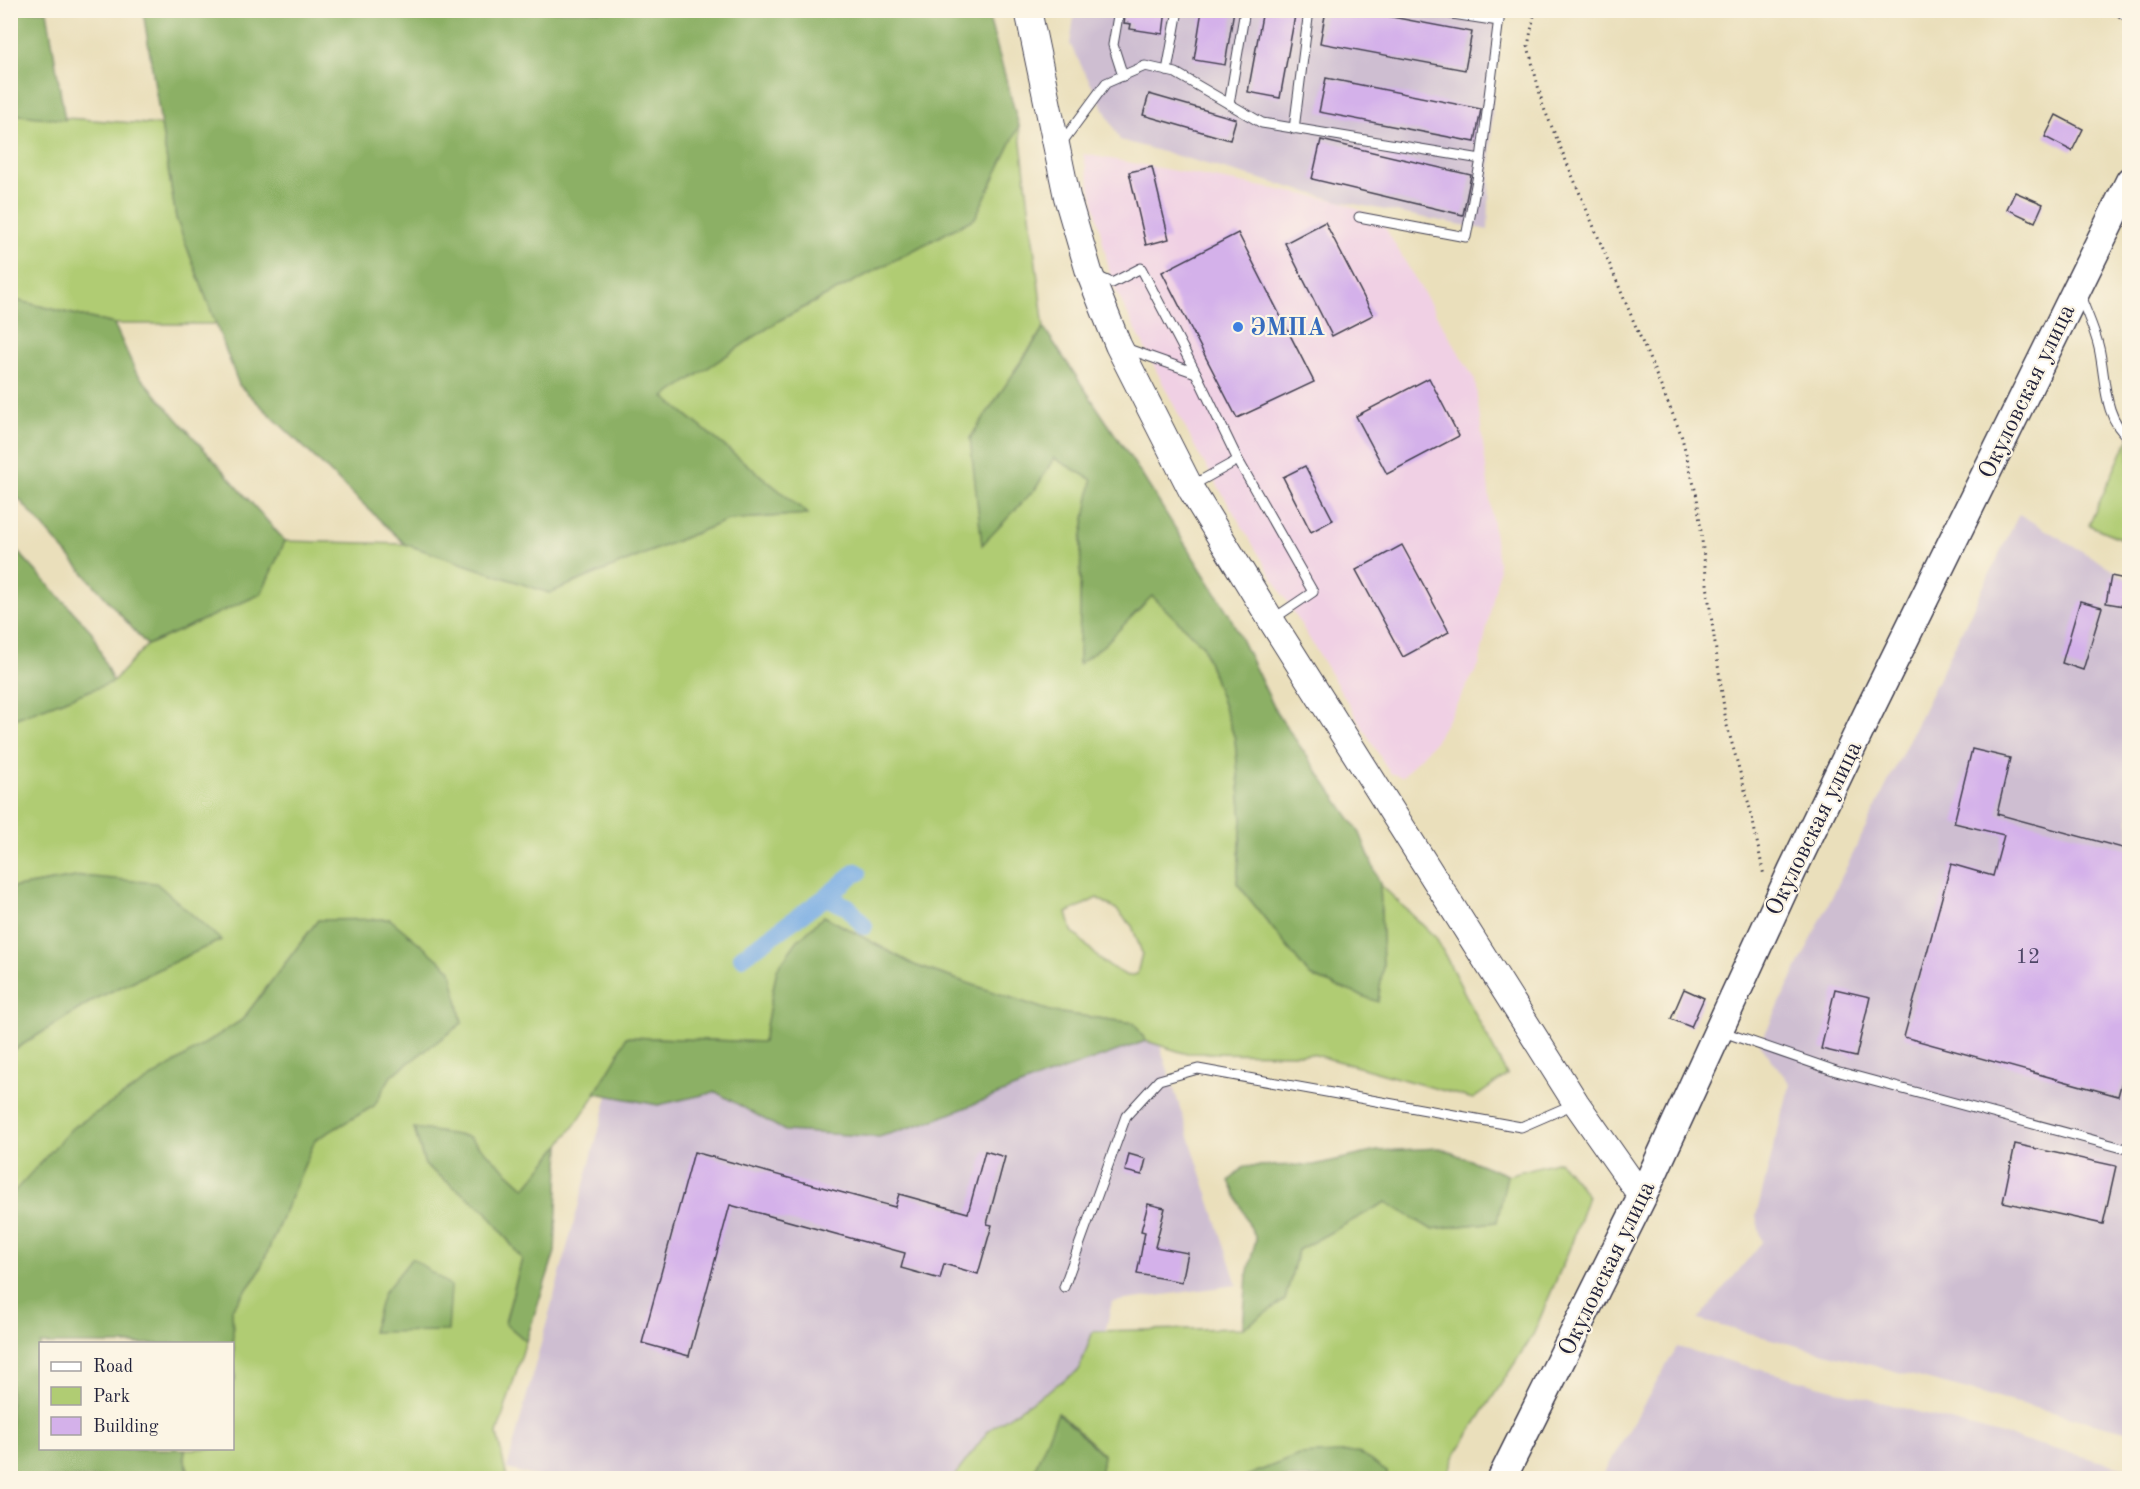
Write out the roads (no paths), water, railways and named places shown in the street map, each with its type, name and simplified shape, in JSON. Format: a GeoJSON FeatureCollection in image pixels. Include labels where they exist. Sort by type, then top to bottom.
{"type":"FeatureCollection","features":[{"type":"Feature","properties":{"kind":"main road"},"geometry":{"type":"LineString","coordinates":[[1028,10],[1066,197],[1089,272],[1118,345],[1190,486],[1271,620],[1576,1104],[1642,1197]]}},
{"type":"Feature","properties":{"kind":"main road","name":"Окуловская улица"},"geometry":{"type":"LineString","coordinates":[[1502,1479],[1642,1197],[1858,732],[2130,181]]}},
{"type":"Feature","properties":{"kind":"street"},"geometry":{"type":"LineString","coordinates":[[2125,10],[2130,12]]}},
{"type":"Feature","properties":{"kind":"lane"},"geometry":{"type":"LineString","coordinates":[[1119,10],[1113,45],[1123,76]]}},
{"type":"Feature","properties":{"kind":"lane"},"geometry":{"type":"LineString","coordinates":[[1167,71],[1178,10]]}},
{"type":"Feature","properties":{"kind":"lane"},"geometry":{"type":"LineString","coordinates":[[1229,104],[1245,10]]}},
{"type":"Feature","properties":{"kind":"lane"},"geometry":{"type":"LineString","coordinates":[[1294,129],[1309,10]]}},
{"type":"Feature","properties":{"kind":"lane"},"geometry":{"type":"LineString","coordinates":[[1426,10],[1499,21]]}},
{"type":"Feature","properties":{"kind":"lane"},"geometry":{"type":"LineString","coordinates":[[1359,217],[1466,237],[1481,159],[1500,10]]}},
{"type":"Feature","properties":{"kind":"lane"},"geometry":{"type":"LineString","coordinates":[[1057,149],[1106,83],[1145,66],[1176,73],[1262,123],[1481,159]]}},
{"type":"Feature","properties":{"kind":"lane"},"geometry":{"type":"LineString","coordinates":[[1089,272],[1112,283],[1141,268],[1238,460],[1313,592],[1271,620]]}},
{"type":"Feature","properties":{"kind":"lane"},"geometry":{"type":"LineString","coordinates":[[2077,287],[2099,346],[2113,420],[2130,440]]}},
{"type":"Feature","properties":{"kind":"lane"},"geometry":{"type":"LineString","coordinates":[[1118,345],[1196,374]]}},
{"type":"Feature","properties":{"kind":"lane"},"geometry":{"type":"LineString","coordinates":[[1190,486],[1238,460]]}},
{"type":"Feature","properties":{"kind":"lane"},"geometry":{"type":"LineString","coordinates":[[1718,1030],[1836,1071],[2130,1150]]}},
{"type":"Feature","properties":{"kind":"lane"},"geometry":{"type":"LineString","coordinates":[[1064,1287],[1126,1116],[1159,1080],[1198,1069],[1521,1126],[1576,1104]]}},
{"type":"Feature","properties":{"kind":"waterway"},"geometry":{"type":"LineString","coordinates":[[826,897],[856,872],[858,873]]}},
{"type":"Feature","properties":{"kind":"waterway"},"geometry":{"type":"LineString","coordinates":[[742,957],[826,897],[848,907],[864,926]]}},
{"type":"Feature","properties":{"kind":"place","name":"ЭМПА"},"geometry":{"type":"Point","coordinates":[1238,327]}}]}
